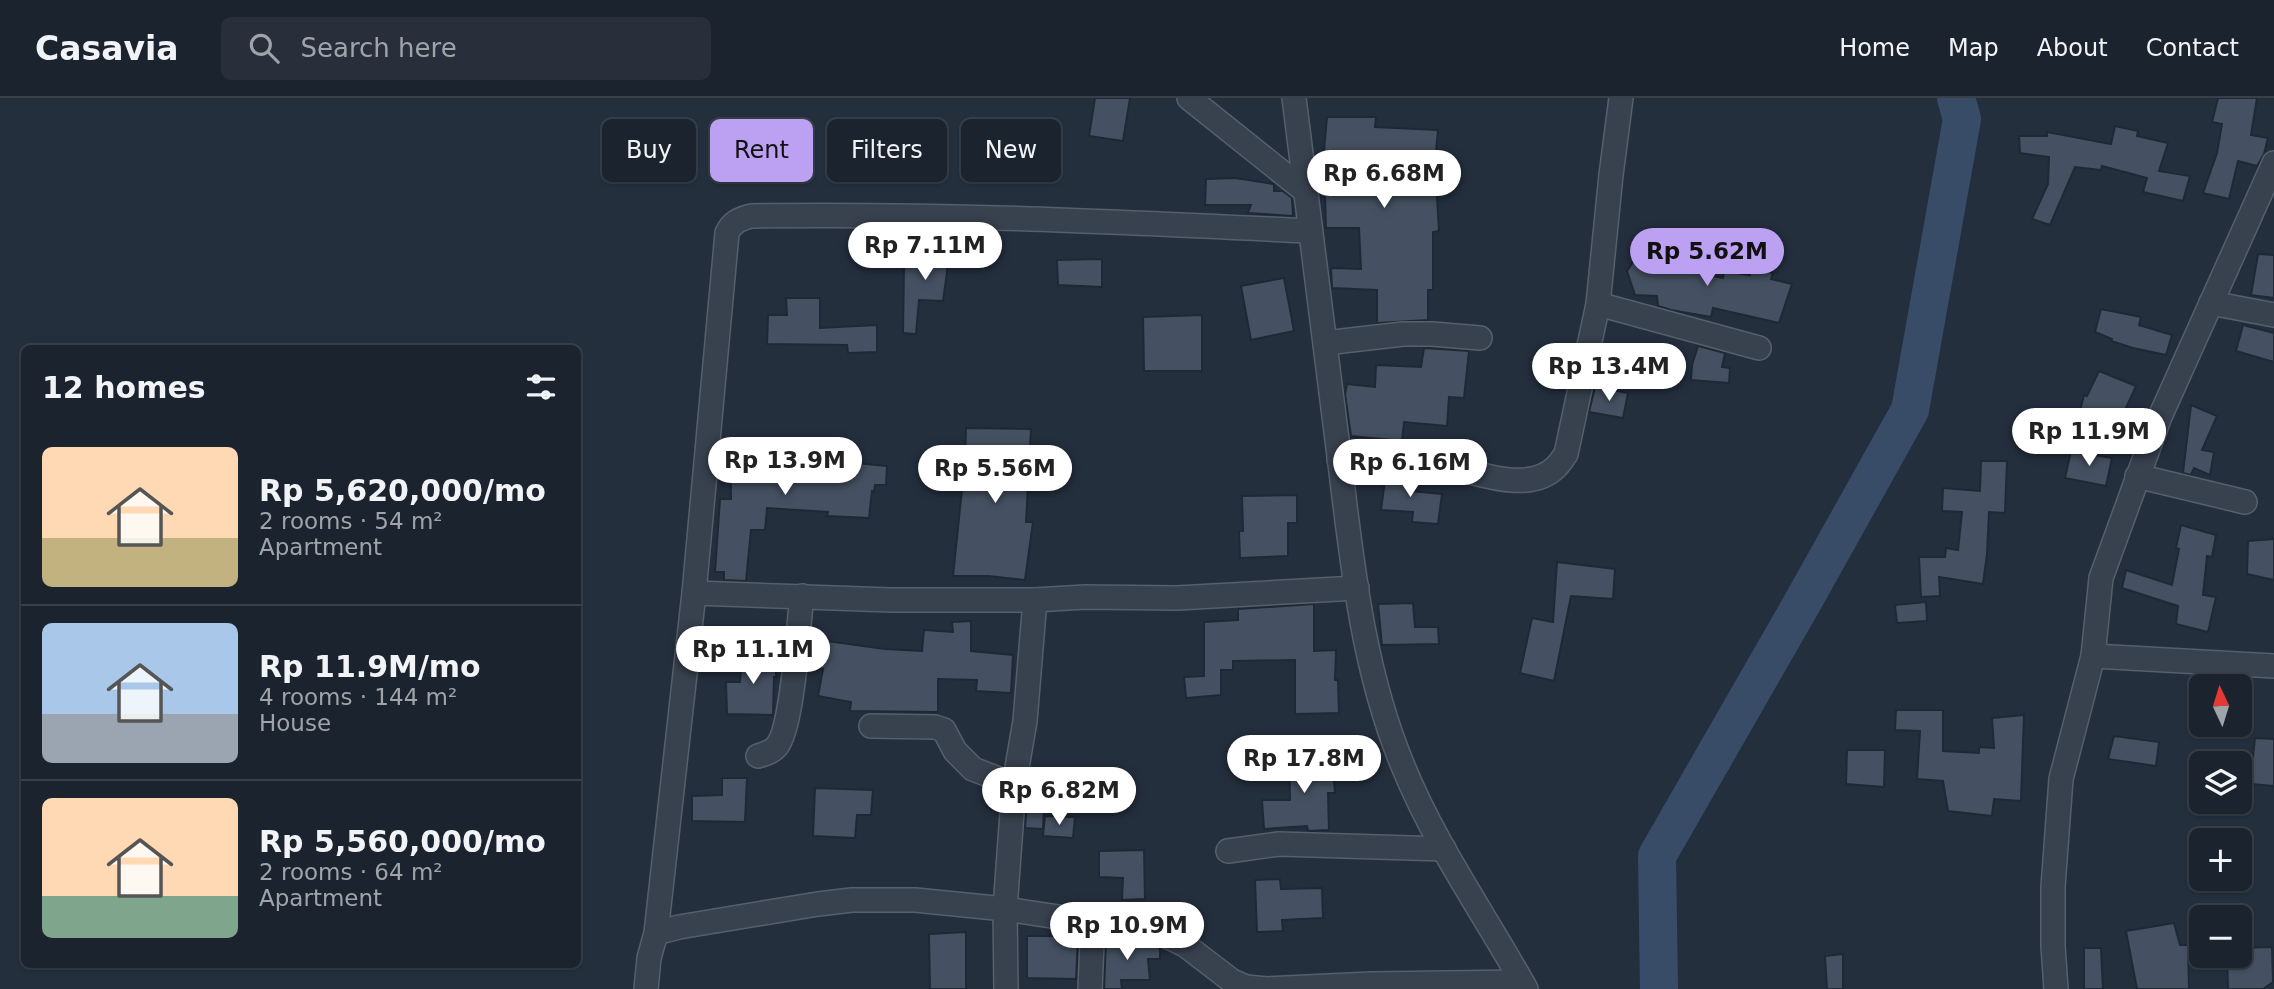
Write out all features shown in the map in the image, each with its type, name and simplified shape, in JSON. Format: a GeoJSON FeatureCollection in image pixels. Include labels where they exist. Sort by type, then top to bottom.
{"type":"FeatureCollection","features":[{"type":"Feature","properties":{"kind":"street"},"geometry":{"type":"LineString","coordinates":[[1189,98],[1304,190]]}},
{"type":"Feature","properties":{"kind":"street"},"geometry":{"type":"LineString","coordinates":[[656,933],[708,922],[852,900],[915,900],[1004,909],[1158,932],[1173,938],[1232,981],[1246,987],[1524,986],[1444,849],[1403,766],[1380,702],[1366,650],[1309,231],[1294,98]]}},
{"type":"Feature","properties":{"kind":"street"},"geometry":{"type":"LineString","coordinates":[[1339,459],[1379,457],[1427,461],[1514,481],[1537,478],[1555,469],[1566,454],[1598,304],[1621,98]]}},
{"type":"Feature","properties":{"kind":"street"},"geometry":{"type":"LineString","coordinates":[[2056,989],[2053,887],[2061,779],[2093,656],[2101,578],[2159,419],[2274,163]]}},
{"type":"Feature","properties":{"kind":"street"},"geometry":{"type":"LineString","coordinates":[[646,989],[649,958],[656,933],[694,593],[727,233],[731,225],[751,216],[830,215],[1115,222],[1309,231]]}},
{"type":"Feature","properties":{"kind":"street"},"geometry":{"type":"LineString","coordinates":[[2211,303],[2274,315]]}},
{"type":"Feature","properties":{"kind":"street"},"geometry":{"type":"LineString","coordinates":[[1598,304],[1759,348]]}},
{"type":"Feature","properties":{"kind":"street"},"geometry":{"type":"LineString","coordinates":[[1325,343],[1403,334],[1480,338]]}},
{"type":"Feature","properties":{"kind":"street"},"geometry":{"type":"LineString","coordinates":[[2137,476],[2245,502]]}},
{"type":"Feature","properties":{"kind":"street"},"geometry":{"type":"LineString","coordinates":[[694,593],[891,600],[1035,600],[1085,597],[1177,598],[1357,588]]}},
{"type":"Feature","properties":{"kind":"street"},"geometry":{"type":"LineString","coordinates":[[758,756],[770,753],[778,745],[784,732],[802,596]]}},
{"type":"Feature","properties":{"kind":"street"},"geometry":{"type":"LineString","coordinates":[[1006,989],[1004,909],[1014,785],[1026,721],[1035,600]]}},
{"type":"Feature","properties":{"kind":"street"},"geometry":{"type":"LineString","coordinates":[[2093,656],[2274,666]]}},
{"type":"Feature","properties":{"kind":"street"},"geometry":{"type":"LineString","coordinates":[[871,726],[934,727],[944,730],[956,751],[973,769],[1014,785]]}},
{"type":"Feature","properties":{"kind":"street"},"geometry":{"type":"LineString","coordinates":[[1228,851],[1279,844],[1444,849]]}},
{"type":"Feature","properties":{"kind":"street"},"geometry":{"type":"LineString","coordinates":[[1090,989],[1093,921]]}},
{"type":"Feature","properties":{"kind":"building"},"geometry":{"type":"Polygon","coordinates":[[[1095,98],[1130,98],[1123,141],[1089,136],[1095,98]]]}},
{"type":"Feature","properties":{"kind":"building"},"geometry":{"type":"Polygon","coordinates":[[[2218,98],[2257,98],[2251,135],[2268,138],[2264,154],[2257,166],[2238,161],[2229,199],[2203,193],[2217,153],[2222,124],[2212,122],[2218,98]]]}},
{"type":"Feature","properties":{"kind":"building"},"geometry":{"type":"Polygon","coordinates":[[[1327,117],[1376,117],[1375,127],[1438,130],[1435,163],[1439,231],[1433,232],[1433,290],[1428,290],[1428,320],[1377,323],[1377,290],[1332,288],[1331,268],[1361,269],[1359,228],[1326,228],[1325,197],[1321,197],[1320,173],[1327,117]]]}},
{"type":"Feature","properties":{"kind":"building"},"geometry":{"type":"Polygon","coordinates":[[[2115,126],[2138,131],[2137,136],[2168,143],[2159,171],[2190,176],[2183,201],[2143,192],[2147,178],[2102,166],[2101,170],[2075,167],[2050,225],[2032,219],[2048,184],[2049,157],[2020,153],[2019,136],[2047,136],[2047,132],[2111,144],[2115,126]]]}},
{"type":"Feature","properties":{"kind":"building"},"geometry":{"type":"Polygon","coordinates":[[[1235,178],[1274,184],[1274,191],[1283,191],[1292,198],[1293,216],[1248,213],[1251,205],[1205,205],[1206,179],[1235,178]]]}},
{"type":"Feature","properties":{"kind":"building"},"geometry":{"type":"Polygon","coordinates":[[[923,241],[951,243],[943,301],[919,300],[916,334],[903,333],[904,266],[921,267],[923,241]]]}},
{"type":"Feature","properties":{"kind":"building"},"geometry":{"type":"Polygon","coordinates":[[[1641,250],[1680,253],[1678,269],[1723,278],[1724,271],[1750,275],[1751,268],[1773,273],[1771,279],[1792,284],[1779,323],[1713,308],[1711,317],[1671,310],[1658,306],[1657,296],[1635,295],[1627,271],[1641,250]]]}},
{"type":"Feature","properties":{"kind":"building"},"geometry":{"type":"Polygon","coordinates":[[[2258,254],[2274,255],[2274,298],[2251,295],[2258,254]]]}},
{"type":"Feature","properties":{"kind":"building"},"geometry":{"type":"Polygon","coordinates":[[[1102,259],[1102,287],[1058,285],[1057,260],[1102,259]]]}},
{"type":"Feature","properties":{"kind":"building"},"geometry":{"type":"Polygon","coordinates":[[[1284,278],[1294,331],[1251,340],[1241,286],[1284,278]]]}},
{"type":"Feature","properties":{"kind":"building"},"geometry":{"type":"Polygon","coordinates":[[[786,298],[820,298],[820,328],[877,325],[877,352],[848,353],[847,345],[767,344],[768,315],[787,315],[786,298]]]}},
{"type":"Feature","properties":{"kind":"building"},"geometry":{"type":"Polygon","coordinates":[[[2101,309],[2141,317],[2139,325],[2172,335],[2166,355],[2111,341],[2112,339],[2095,332],[2101,309]]]}},
{"type":"Feature","properties":{"kind":"building"},"geometry":{"type":"Polygon","coordinates":[[[1202,315],[1202,371],[1144,371],[1143,317],[1202,315]]]}},
{"type":"Feature","properties":{"kind":"building"},"geometry":{"type":"Polygon","coordinates":[[[2243,325],[2274,333],[2274,362],[2236,351],[2243,325]]]}},
{"type":"Feature","properties":{"kind":"building"},"geometry":{"type":"Polygon","coordinates":[[[1698,346],[1725,353],[1722,367],[1730,368],[1729,383],[1691,380],[1698,346]]]}},
{"type":"Feature","properties":{"kind":"building"},"geometry":{"type":"Polygon","coordinates":[[[1424,348],[1469,351],[1464,398],[1449,397],[1447,426],[1404,422],[1402,441],[1351,436],[1345,394],[1347,384],[1375,387],[1376,365],[1421,367],[1424,348]]]}},
{"type":"Feature","properties":{"kind":"building"},"geometry":{"type":"Polygon","coordinates":[[[2099,371],[2136,386],[2115,432],[2079,415],[2084,395],[2087,396],[2099,371]]]}},
{"type":"Feature","properties":{"kind":"building"},"geometry":{"type":"Polygon","coordinates":[[[1595,387],[1628,393],[1623,418],[1589,412],[1595,387]]]}},
{"type":"Feature","properties":{"kind":"building"},"geometry":{"type":"Polygon","coordinates":[[[2191,405],[2217,416],[2202,450],[2214,452],[2210,475],[2194,468],[2191,475],[2183,473],[2191,405]]]}},
{"type":"Feature","properties":{"kind":"building"},"geometry":{"type":"Polygon","coordinates":[[[966,428],[1031,429],[1026,522],[1033,522],[1025,580],[953,576],[964,489],[966,428]]]}},
{"type":"Feature","properties":{"kind":"building"},"geometry":{"type":"Polygon","coordinates":[[[775,443],[775,462],[834,466],[835,461],[887,466],[886,485],[875,485],[869,518],[827,516],[828,512],[767,508],[765,530],[751,530],[746,581],[724,580],[724,572],[715,572],[720,499],[731,499],[730,444],[775,443]]]}},
{"type":"Feature","properties":{"kind":"building"},"geometry":{"type":"Polygon","coordinates":[[[2071,451],[2112,458],[2106,486],[2065,478],[2071,451]]]}},
{"type":"Feature","properties":{"kind":"building"},"geometry":{"type":"Polygon","coordinates":[[[1981,461],[2007,461],[2005,513],[1989,512],[1983,584],[1939,577],[1940,596],[1921,597],[1919,557],[1945,557],[1946,548],[1958,550],[1962,512],[1942,511],[1943,488],[1980,491],[1981,461]]]}},
{"type":"Feature","properties":{"kind":"building"},"geometry":{"type":"Polygon","coordinates":[[[1386,472],[1413,474],[1411,491],[1442,494],[1438,524],[1412,522],[1413,512],[1381,510],[1386,472]]]}},
{"type":"Feature","properties":{"kind":"building"},"geometry":{"type":"Polygon","coordinates":[[[1297,495],[1297,523],[1288,523],[1288,556],[1240,558],[1239,531],[1243,531],[1242,496],[1297,495]]]}},
{"type":"Feature","properties":{"kind":"building"},"geometry":{"type":"Polygon","coordinates":[[[2181,525],[2216,535],[2212,557],[2207,556],[2203,595],[2216,597],[2208,632],[2176,624],[2178,606],[2122,588],[2126,570],[2172,585],[2181,525]]]}},
{"type":"Feature","properties":{"kind":"building"},"geometry":{"type":"Polygon","coordinates":[[[2274,539],[2274,580],[2247,574],[2248,541],[2274,539]]]}},
{"type":"Feature","properties":{"kind":"building"},"geometry":{"type":"Polygon","coordinates":[[[1557,562],[1615,569],[1613,599],[1571,596],[1554,681],[1520,673],[1532,618],[1553,622],[1557,562]]]}},
{"type":"Feature","properties":{"kind":"building"},"geometry":{"type":"Polygon","coordinates":[[[1926,602],[1927,621],[1897,623],[1895,605],[1926,602]]]}},
{"type":"Feature","properties":{"kind":"building"},"geometry":{"type":"Polygon","coordinates":[[[1413,603],[1415,627],[1438,627],[1439,644],[1382,645],[1378,604],[1413,603]]]}},
{"type":"Feature","properties":{"kind":"building"},"geometry":{"type":"Polygon","coordinates":[[[1314,604],[1314,651],[1336,650],[1335,680],[1338,680],[1339,713],[1295,714],[1295,660],[1233,661],[1233,670],[1221,670],[1221,695],[1186,698],[1184,677],[1204,676],[1204,622],[1238,620],[1238,609],[1314,604]]]}},
{"type":"Feature","properties":{"kind":"building"},"geometry":{"type":"Polygon","coordinates":[[[971,621],[971,651],[1013,655],[1011,693],[976,691],[977,680],[938,679],[938,712],[850,711],[851,702],[818,696],[823,669],[809,668],[812,639],[922,651],[924,630],[953,632],[952,622],[971,621]]]}},
{"type":"Feature","properties":{"kind":"building"},"geometry":{"type":"Polygon","coordinates":[[[742,654],[776,654],[773,715],[727,714],[726,682],[740,682],[742,654]]]}},
{"type":"Feature","properties":{"kind":"building"},"geometry":{"type":"Polygon","coordinates":[[[1896,710],[1943,710],[1943,751],[1979,753],[1979,747],[1994,748],[1992,718],[2024,715],[2021,801],[1994,799],[1992,816],[1948,811],[1943,781],[1917,779],[1920,731],[1895,730],[1896,710]]]}},
{"type":"Feature","properties":{"kind":"building"},"geometry":{"type":"Polygon","coordinates":[[[2114,736],[2159,742],[2156,766],[2108,759],[2114,736]]]}},
{"type":"Feature","properties":{"kind":"building"},"geometry":{"type":"Polygon","coordinates":[[[2255,738],[2274,739],[2274,786],[2252,784],[2255,738]]]}},
{"type":"Feature","properties":{"kind":"building"},"geometry":{"type":"Polygon","coordinates":[[[1847,750],[1885,750],[1884,787],[1846,784],[1847,750]]]}},
{"type":"Feature","properties":{"kind":"building"},"geometry":{"type":"Polygon","coordinates":[[[1310,752],[1310,756],[1332,755],[1335,793],[1328,793],[1329,830],[1308,831],[1307,826],[1264,829],[1262,800],[1290,800],[1289,753],[1310,752]]]}},
{"type":"Feature","properties":{"kind":"building"},"geometry":{"type":"Polygon","coordinates":[[[722,778],[747,778],[745,822],[692,821],[692,796],[722,795],[722,778]]]}},
{"type":"Feature","properties":{"kind":"building"},"geometry":{"type":"Polygon","coordinates":[[[1029,780],[1045,781],[1043,829],[1025,828],[1029,780]]]}},
{"type":"Feature","properties":{"kind":"building"},"geometry":{"type":"Polygon","coordinates":[[[815,788],[873,790],[871,815],[857,815],[855,838],[813,836],[815,788]]]}},
{"type":"Feature","properties":{"kind":"building"},"geometry":{"type":"Polygon","coordinates":[[[1045,816],[1075,817],[1073,838],[1043,836],[1045,816]]]}},
{"type":"Feature","properties":{"kind":"building"},"geometry":{"type":"Polygon","coordinates":[[[1144,850],[1145,899],[1122,900],[1123,878],[1099,877],[1099,851],[1144,850]]]}},
{"type":"Feature","properties":{"kind":"building"},"geometry":{"type":"Polygon","coordinates":[[[1280,879],[1281,889],[1322,888],[1323,918],[1282,920],[1283,931],[1257,932],[1255,880],[1280,879]]]}},
{"type":"Feature","properties":{"kind":"building"},"geometry":{"type":"Polygon","coordinates":[[[2174,923],[2180,945],[2188,945],[2189,989],[2137,989],[2126,931],[2174,923]]]}},
{"type":"Feature","properties":{"kind":"building"},"geometry":{"type":"Polygon","coordinates":[[[966,932],[966,989],[930,989],[929,934],[966,932]]]}},
{"type":"Feature","properties":{"kind":"building"},"geometry":{"type":"Polygon","coordinates":[[[1027,936],[1078,936],[1076,979],[1027,978],[1027,936]]]}},
{"type":"Feature","properties":{"kind":"building"},"geometry":{"type":"Polygon","coordinates":[[[1106,938],[1160,948],[1160,959],[1148,959],[1150,980],[1121,980],[1122,989],[1104,989],[1106,938]]]}},
{"type":"Feature","properties":{"kind":"building"},"geometry":{"type":"Polygon","coordinates":[[[2272,947],[2273,982],[2263,989],[2228,989],[2227,968],[2252,968],[2252,948],[2272,947]]]}},
{"type":"Feature","properties":{"kind":"building"},"geometry":{"type":"Polygon","coordinates":[[[2084,948],[2101,948],[2103,989],[2084,989],[2084,948]]]}},
{"type":"Feature","properties":{"kind":"building"},"geometry":{"type":"Polygon","coordinates":[[[1843,954],[1843,989],[1827,989],[1825,956],[1843,954]]]}},
{"type":"Feature","properties":{"kind":"waterway"},"geometry":{"type":"LineString","coordinates":[[1659,989],[1657,856],[1910,410],[1962,119],[1956,98]]}}]}
